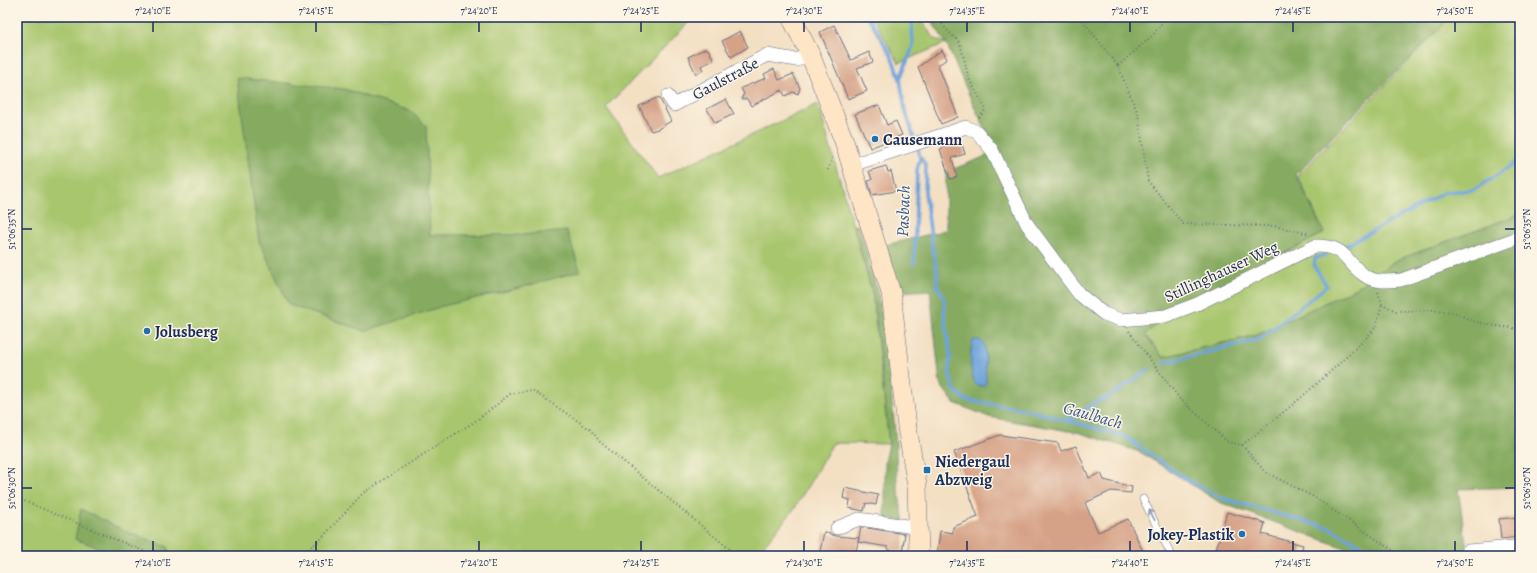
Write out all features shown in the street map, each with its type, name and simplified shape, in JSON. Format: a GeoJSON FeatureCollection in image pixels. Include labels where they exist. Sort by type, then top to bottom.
{"type":"FeatureCollection","features":[{"type":"Feature","properties":{"kind":"main road"},"geometry":{"type":"LineString","coordinates":[[791,17],[810,54],[828,97],[852,165],[891,293],[917,486],[920,528],[919,556]]}},
{"type":"Feature","properties":{"kind":"street","name":"Gaulstraße"},"geometry":{"type":"LineString","coordinates":[[668,96],[674,105],[767,56],[797,60],[810,54]]}},
{"type":"Feature","properties":{"kind":"street"},"geometry":{"type":"LineString","coordinates":[[852,165],[966,127],[972,128]]}},
{"type":"Feature","properties":{"kind":"street","name":"Stillinghauser Weg"},"geometry":{"type":"LineString","coordinates":[[972,128],[992,150],[1027,224],[1078,294],[1104,314],[1121,320],[1166,316],[1197,304],[1315,246]]}},
{"type":"Feature","properties":{"kind":"street"},"geometry":{"type":"LineString","coordinates":[[1315,246],[1325,246],[1344,253],[1364,276],[1379,280],[1401,280],[1520,237]]}},
{"type":"Feature","properties":{"kind":"street"},"geometry":{"type":"LineString","coordinates":[[837,528],[859,519],[920,528]]}},
{"type":"Feature","properties":{"kind":"street"},"geometry":{"type":"LineString","coordinates":[[1468,556],[1468,551],[1513,547]]}},
{"type":"Feature","properties":{"kind":"lane"},"geometry":{"type":"LineString","coordinates":[[1143,499],[1172,556]]}},
{"type":"Feature","properties":{"kind":"path"},"geometry":{"type":"LineString","coordinates":[[938,17],[945,28],[960,43],[969,79],[986,108],[972,128]]}},
{"type":"Feature","properties":{"kind":"path"},"geometry":{"type":"LineString","coordinates":[[1080,17],[1118,66],[1138,114],[1148,181],[1183,224],[1274,226],[1314,235],[1315,246]]}},
{"type":"Feature","properties":{"kind":"path"},"geometry":{"type":"LineString","coordinates":[[1118,66],[1153,35],[1166,17]]}},
{"type":"Feature","properties":{"kind":"path"},"geometry":{"type":"LineString","coordinates":[[1242,445],[1294,404],[1340,364],[1376,326],[1382,304],[1378,292],[1379,280]]}},
{"type":"Feature","properties":{"kind":"path"},"geometry":{"type":"LineString","coordinates":[[1382,304],[1396,311],[1432,310],[1453,312],[1473,321],[1489,325],[1520,329]]}},
{"type":"Feature","properties":{"kind":"path"},"geometry":{"type":"LineString","coordinates":[[1121,320],[1179,398],[1228,442],[1242,445],[1266,472],[1314,497],[1401,556]]}},
{"type":"Feature","properties":{"kind":"path"},"geometry":{"type":"LineString","coordinates":[[298,556],[319,541],[363,493],[477,420],[510,394],[532,390],[591,430],[600,442],[738,556]]}},
{"type":"Feature","properties":{"kind":"path"},"geometry":{"type":"LineString","coordinates":[[17,498],[154,556]]}},
{"type":"Feature","properties":{"kind":"green space"},"geometry":{"type":"Polygon","coordinates":[[[17,17],[694,17],[606,107],[658,178],[818,104],[872,292],[889,444],[833,443],[795,508],[755,556],[17,556],[17,17]]]}},
{"type":"Feature","properties":{"kind":"green space"},"geometry":{"type":"Polygon","coordinates":[[[872,17],[920,17],[933,38],[946,43],[899,63],[872,17]]]}},
{"type":"Feature","properties":{"kind":"green space"},"geometry":{"type":"Polygon","coordinates":[[[929,17],[1438,17],[1444,24],[1296,175],[1324,233],[1163,315],[1120,311],[1090,295],[1114,313],[1164,317],[1145,335],[1163,357],[1257,335],[1354,289],[1397,260],[1520,214],[1520,487],[1458,489],[1468,556],[1359,556],[1350,550],[1219,502],[1140,452],[1080,433],[989,417],[954,403],[940,384],[930,290],[898,292],[886,245],[946,230],[946,172],[991,154],[1011,197],[1082,287],[1022,205],[974,106],[946,43],[929,17]]]}},
{"type":"Feature","properties":{"kind":"green space"},"geometry":{"type":"Polygon","coordinates":[[[1438,17],[1520,17],[1520,215],[1397,260],[1354,289],[1257,335],[1163,357],[1145,335],[1164,317],[1324,233],[1298,176],[1444,24],[1438,17]]]}},
{"type":"Feature","properties":{"kind":"green space"},"geometry":{"type":"Polygon","coordinates":[[[237,78],[344,89],[410,111],[426,126],[430,235],[521,235],[567,231],[580,271],[523,287],[443,306],[365,331],[289,305],[259,241],[237,78]]]}},
{"type":"Feature","properties":{"kind":"green space"},"geometry":{"type":"Polygon","coordinates":[[[853,225],[859,226],[877,290],[887,346],[896,443],[897,484],[904,522],[885,518],[885,462],[889,444],[875,309],[872,292],[853,225]]]}},
{"type":"Feature","properties":{"kind":"green space"},"geometry":{"type":"Polygon","coordinates":[[[81,509],[127,532],[168,547],[168,556],[121,556],[75,539],[81,509]]]}},
{"type":"Feature","properties":{"kind":"water"},"geometry":{"type":"Polygon","coordinates":[[[973,340],[980,340],[985,346],[986,383],[984,386],[976,385],[972,375],[971,357],[973,340]]]}},
{"type":"Feature","properties":{"kind":"building"},"geometry":{"type":"Polygon","coordinates":[[[834,25],[851,60],[869,52],[873,62],[857,68],[867,91],[848,99],[820,32],[834,25]]]}},
{"type":"Feature","properties":{"kind":"building"},"geometry":{"type":"Polygon","coordinates":[[[740,31],[748,47],[731,57],[722,41],[740,31]]]}},
{"type":"Feature","properties":{"kind":"building"},"geometry":{"type":"Polygon","coordinates":[[[704,49],[708,49],[714,60],[701,66],[703,70],[696,74],[688,57],[704,49]]]}},
{"type":"Feature","properties":{"kind":"building"},"geometry":{"type":"Polygon","coordinates":[[[942,50],[947,59],[938,65],[958,117],[941,124],[918,67],[942,50]]]}},
{"type":"Feature","properties":{"kind":"building"},"geometry":{"type":"Polygon","coordinates":[[[774,69],[779,80],[793,74],[800,88],[798,94],[793,92],[785,96],[782,90],[751,106],[747,99],[741,99],[744,94],[741,88],[766,78],[764,74],[774,69]]]}},
{"type":"Feature","properties":{"kind":"building"},"geometry":{"type":"Polygon","coordinates":[[[659,97],[671,121],[658,129],[651,131],[639,106],[659,97]]]}},
{"type":"Feature","properties":{"kind":"building"},"geometry":{"type":"Polygon","coordinates":[[[726,99],[734,114],[715,123],[707,109],[726,99]]]}},
{"type":"Feature","properties":{"kind":"building"},"geometry":{"type":"Polygon","coordinates":[[[879,105],[887,125],[896,121],[902,135],[870,148],[855,114],[879,105]]]}},
{"type":"Feature","properties":{"kind":"building"},"geometry":{"type":"Polygon","coordinates":[[[961,141],[965,154],[952,158],[957,177],[950,179],[940,149],[961,141]]]}},
{"type":"Feature","properties":{"kind":"building"},"geometry":{"type":"Polygon","coordinates":[[[886,166],[888,172],[891,171],[896,191],[872,195],[868,181],[872,180],[869,171],[886,166]]]}},
{"type":"Feature","properties":{"kind":"building"},"geometry":{"type":"Polygon","coordinates":[[[1000,435],[1058,443],[1061,451],[1076,446],[1089,478],[1101,473],[1104,480],[1132,487],[1131,493],[1111,491],[1085,503],[1098,532],[1128,519],[1145,556],[937,556],[940,531],[953,533],[953,527],[978,517],[954,452],[1000,435]]]}},
{"type":"Feature","properties":{"kind":"building"},"geometry":{"type":"Polygon","coordinates":[[[845,488],[878,495],[876,505],[866,503],[864,511],[849,508],[850,500],[843,498],[845,488]]]}},
{"type":"Feature","properties":{"kind":"building","name":"Jokey-Plastik"},"geometry":{"type":"Polygon","coordinates":[[[1227,512],[1265,523],[1262,534],[1303,545],[1300,556],[1214,556],[1227,512]]]}},
{"type":"Feature","properties":{"kind":"building"},"geometry":{"type":"Polygon","coordinates":[[[1520,517],[1520,537],[1501,539],[1499,519],[1520,517]]]}},
{"type":"Feature","properties":{"kind":"building"},"geometry":{"type":"Polygon","coordinates":[[[861,527],[905,534],[902,552],[888,550],[888,547],[858,542],[861,527]]]}},
{"type":"Feature","properties":{"kind":"building"},"geometry":{"type":"Polygon","coordinates":[[[824,532],[836,536],[859,538],[855,556],[819,556],[824,532]]]}},
{"type":"Feature","properties":{"kind":"waterway","name":"Gaulbach"},"geometry":{"type":"LineString","coordinates":[[868,17],[891,55],[900,79]]}},
{"type":"Feature","properties":{"kind":"waterway","name":"Gaulbach"},"geometry":{"type":"LineString","coordinates":[[912,17],[913,46],[900,79],[905,110],[915,141]]}},
{"type":"Feature","properties":{"kind":"waterway","name":"Gaulbach"},"geometry":{"type":"LineString","coordinates":[[918,147],[920,159],[921,158],[926,166],[925,192],[937,270],[937,285],[944,299],[945,320],[950,354],[949,372],[954,390],[966,400],[1028,410],[1124,436],[1184,478],[1221,498],[1329,528],[1381,556]]}},
{"type":"Feature","properties":{"kind":"waterway"},"geometry":{"type":"LineString","coordinates":[[1345,246],[1445,192],[1474,190],[1511,166],[1520,157]]}},
{"type":"Feature","properties":{"kind":"waterway","name":"Pasbach"},"geometry":{"type":"LineString","coordinates":[[914,264],[917,170],[920,159]]}},
{"type":"Feature","properties":{"kind":"waterway"},"geometry":{"type":"LineString","coordinates":[[1164,363],[1260,339],[1327,286],[1314,266],[1315,258],[1325,255]]}},
{"type":"Feature","properties":{"kind":"waterway"},"geometry":{"type":"LineString","coordinates":[[1068,421],[1097,401],[1107,398],[1150,369]]}},
{"type":"Feature","properties":{"kind":"place","name":"Causemann"},"geometry":{"type":"Point","coordinates":[875,139]}},
{"type":"Feature","properties":{"kind":"place","name":"Jolusberg"},"geometry":{"type":"Point","coordinates":[147,331]}},
{"type":"Feature","properties":{"kind":"place","name":"Niedergaul Abzweig"},"geometry":{"type":"Point","coordinates":[927,470]}},
{"type":"Feature","properties":{"kind":"place","name":"Jokey-Plastik"},"geometry":{"type":"Point","coordinates":[1242,534]}}]}
